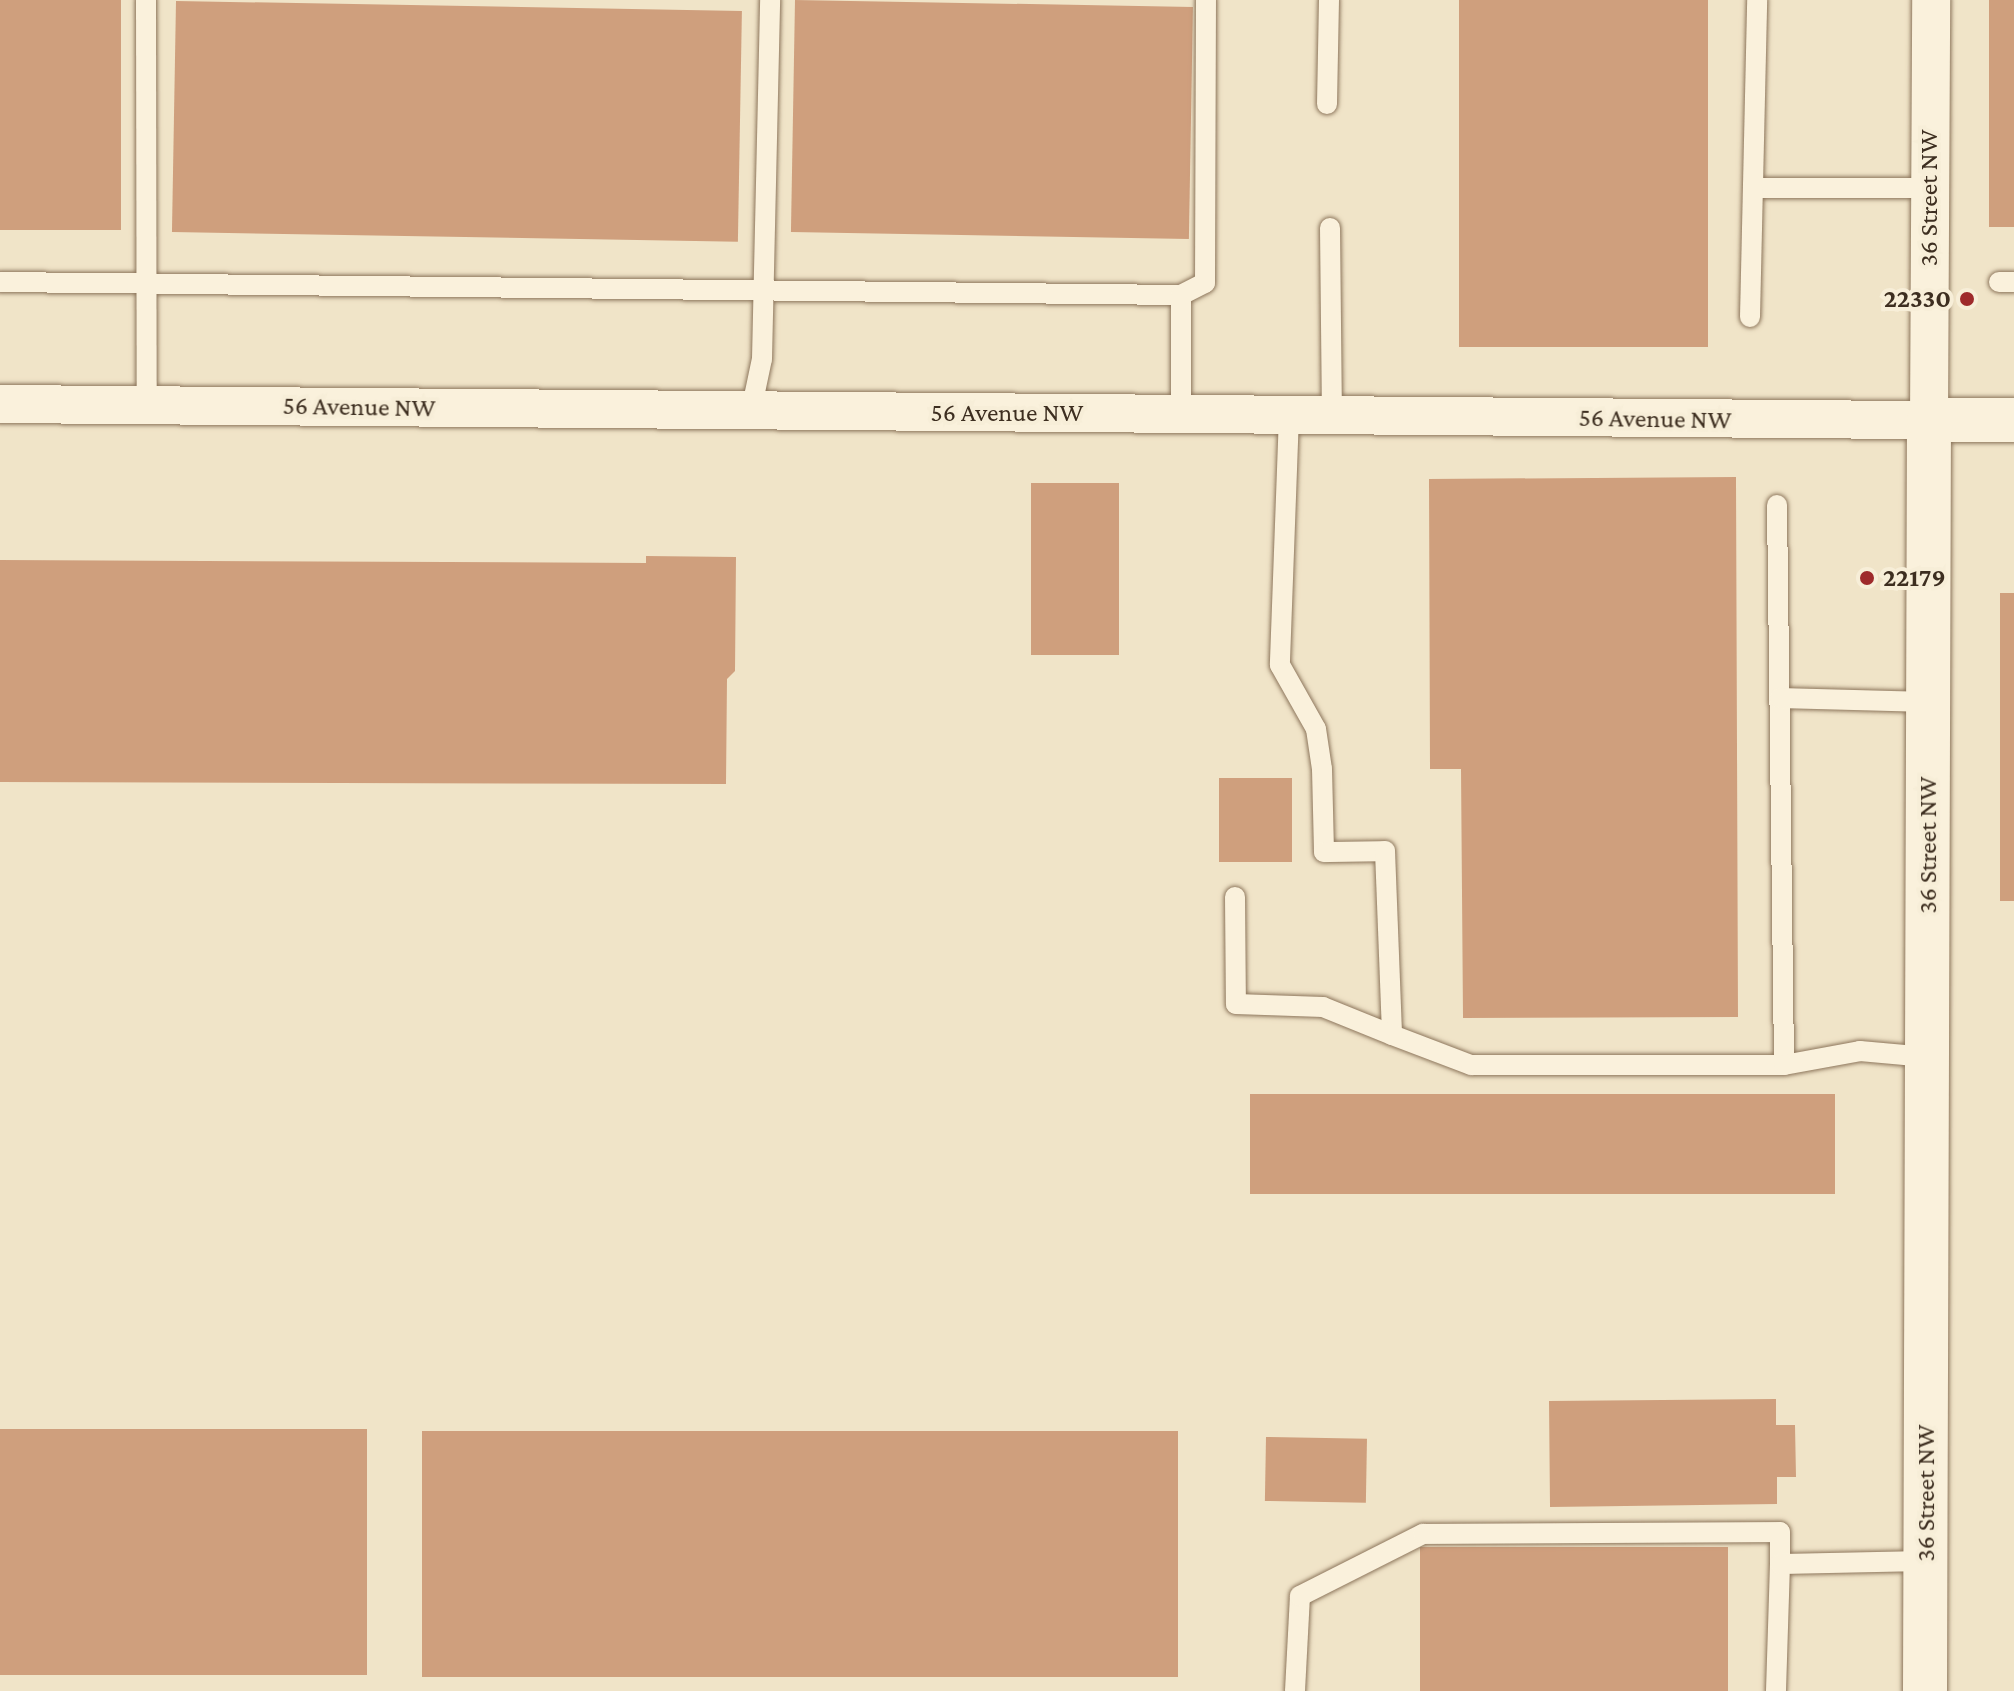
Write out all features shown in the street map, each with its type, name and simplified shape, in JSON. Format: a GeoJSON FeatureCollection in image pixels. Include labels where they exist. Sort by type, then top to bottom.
{"type":"FeatureCollection","features":[{"type":"Feature","properties":{"kind":"street","name":"36 Street NW"},"geometry":{"type":"LineString","coordinates":[[1925,1691],[1931,0]]}},
{"type":"Feature","properties":{"kind":"street","name":"56 Avenue NW"},"geometry":{"type":"LineString","coordinates":[[0,404],[2014,420]]}},
{"type":"Feature","properties":{"kind":"lane"},"geometry":{"type":"LineString","coordinates":[[146,0],[147,405]]}},
{"type":"Feature","properties":{"kind":"lane"},"geometry":{"type":"LineString","coordinates":[[751,411],[762,359],[770,0]]}},
{"type":"Feature","properties":{"kind":"lane"},"geometry":{"type":"LineString","coordinates":[[0,282],[1181,295],[1205,283],[1206,0]]}},
{"type":"Feature","properties":{"kind":"lane"},"geometry":{"type":"LineString","coordinates":[[1327,104],[1329,0]]}},
{"type":"Feature","properties":{"kind":"lane"},"geometry":{"type":"LineString","coordinates":[[1750,317],[1757,0]]}},
{"type":"Feature","properties":{"kind":"lane"},"geometry":{"type":"LineString","coordinates":[[1753,188],[1929,188]]}},
{"type":"Feature","properties":{"kind":"lane"},"geometry":{"type":"LineString","coordinates":[[1330,228],[1332,415]]}},
{"type":"Feature","properties":{"kind":"lane"},"geometry":{"type":"LineString","coordinates":[[1181,295],[1181,414]]}},
{"type":"Feature","properties":{"kind":"lane"},"geometry":{"type":"LineString","coordinates":[[1289,415],[1280,665],[1316,729],[1322,769],[1324,852],[1385,851],[1392,1035]]}},
{"type":"Feature","properties":{"kind":"lane"},"geometry":{"type":"LineString","coordinates":[[1777,505],[1784,1065]]}},
{"type":"Feature","properties":{"kind":"lane"},"geometry":{"type":"LineString","coordinates":[[1780,698],[1928,702]]}},
{"type":"Feature","properties":{"kind":"lane"},"geometry":{"type":"LineString","coordinates":[[1235,897],[1236,1004],[1323,1007],[1471,1065],[1784,1065],[1860,1051],[1927,1057]]}},
{"type":"Feature","properties":{"kind":"lane"},"geometry":{"type":"LineString","coordinates":[[1295,1691],[1300,1596],[1423,1534],[1780,1532],[1776,1691]]}},
{"type":"Feature","properties":{"kind":"lane"},"geometry":{"type":"LineString","coordinates":[[1780,1564],[1926,1561]]}},
{"type":"Feature","properties":{"kind":"building"},"geometry":{"type":"Polygon","coordinates":[[[0,0],[121,0],[121,230],[0,230],[0,0]]]}},
{"type":"Feature","properties":{"kind":"building"},"geometry":{"type":"Polygon","coordinates":[[[795,0],[1193,7],[1189,239],[791,232],[795,0]]]}},
{"type":"Feature","properties":{"kind":"building"},"geometry":{"type":"Polygon","coordinates":[[[1459,0],[1708,0],[1708,347],[1459,347],[1459,0]]]}},
{"type":"Feature","properties":{"kind":"building"},"geometry":{"type":"Polygon","coordinates":[[[1989,0],[2014,0],[2014,227],[1989,227],[1989,0]]]}},
{"type":"Feature","properties":{"kind":"building"},"geometry":{"type":"Polygon","coordinates":[[[176,1],[742,11],[738,242],[172,232],[176,1]]]}},
{"type":"Feature","properties":{"kind":"building"},"geometry":{"type":"Polygon","coordinates":[[[1736,477],[1738,1017],[1463,1018],[1461,769],[1430,769],[1429,479],[1736,477]]]}},
{"type":"Feature","properties":{"kind":"building"},"geometry":{"type":"Polygon","coordinates":[[[1031,483],[1119,483],[1119,655],[1031,655],[1031,483]]]}},
{"type":"Feature","properties":{"kind":"building"},"geometry":{"type":"Polygon","coordinates":[[[646,556],[736,557],[735,671],[727,679],[726,784],[0,782],[0,560],[646,563],[646,556]]]}},
{"type":"Feature","properties":{"kind":"building"},"geometry":{"type":"Polygon","coordinates":[[[2000,593],[2014,593],[2014,901],[2000,901],[2000,593]]]}},
{"type":"Feature","properties":{"kind":"building"},"geometry":{"type":"Polygon","coordinates":[[[1219,778],[1292,778],[1292,862],[1219,862],[1219,778]]]}},
{"type":"Feature","properties":{"kind":"building"},"geometry":{"type":"Polygon","coordinates":[[[1250,1094],[1835,1094],[1835,1194],[1250,1194],[1250,1094]]]}},
{"type":"Feature","properties":{"kind":"building"},"geometry":{"type":"Polygon","coordinates":[[[1776,1399],[1776,1425],[1795,1425],[1796,1477],[1777,1477],[1777,1504],[1550,1507],[1549,1401],[1776,1399]]]}},
{"type":"Feature","properties":{"kind":"building"},"geometry":{"type":"Polygon","coordinates":[[[0,1429],[367,1429],[367,1675],[0,1675],[0,1429]]]}},
{"type":"Feature","properties":{"kind":"building"},"geometry":{"type":"Polygon","coordinates":[[[422,1431],[1178,1431],[1178,1677],[422,1677],[422,1431]]]}},
{"type":"Feature","properties":{"kind":"building"},"geometry":{"type":"Polygon","coordinates":[[[1266,1437],[1367,1439],[1366,1503],[1265,1501],[1266,1437]]]}},
{"type":"Feature","properties":{"kind":"building"},"geometry":{"type":"Polygon","coordinates":[[[1420,1547],[1728,1547],[1728,1691],[1420,1691],[1420,1547]]]}},
{"type":"Feature","properties":{"kind":"place","name":"22330"},"geometry":{"type":"Point","coordinates":[1967,299]}},
{"type":"Feature","properties":{"kind":"place","name":"22179"},"geometry":{"type":"Point","coordinates":[1867,578]}}]}
